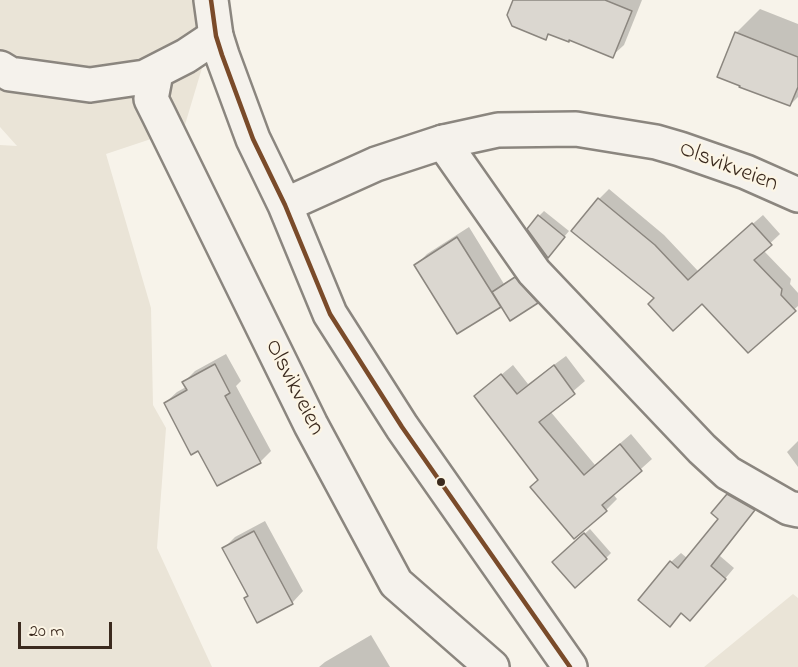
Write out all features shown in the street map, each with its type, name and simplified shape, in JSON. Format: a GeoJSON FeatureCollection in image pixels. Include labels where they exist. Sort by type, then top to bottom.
{"type":"FeatureCollection","features":[{"type":"Feature","properties":{"kind":"street"},"geometry":{"type":"LineString","coordinates":[[211,0],[216,36],[253,139],[285,205],[330,314],[402,427],[570,667]]}},
{"type":"Feature","properties":{"kind":"street"},"geometry":{"type":"LineString","coordinates":[[0,68],[10,74],[90,85],[145,77],[156,73],[216,36]]}},
{"type":"Feature","properties":{"kind":"street","name":"Olsvikveien"},"geometry":{"type":"LineString","coordinates":[[156,73],[152,99],[159,115],[311,425],[396,583],[492,667]]}},
{"type":"Feature","properties":{"kind":"street","name":"Olsvikveien"},"geometry":{"type":"LineString","coordinates":[[285,205],[376,164],[443,142],[498,130],[576,129],[656,142],[746,172],[798,195]]}},
{"type":"Feature","properties":{"kind":"street"},"geometry":{"type":"LineString","coordinates":[[443,142],[534,272],[702,450],[728,473],[789,508],[798,510]]}},
{"type":"Feature","properties":{"kind":"shaded area"},"geometry":{"type":"Polygon","coordinates":[[[0,0],[199,0],[208,48],[184,128],[106,154],[151,308],[153,405],[166,428],[157,548],[212,667],[0,667],[0,145],[17,146],[0,127],[0,0]]]}},
{"type":"Feature","properties":{"kind":"shaded area"},"geometry":{"type":"Polygon","coordinates":[[[793,594],[798,598],[798,667],[704,667],[793,594]]]}},
{"type":"Feature","properties":{"kind":"building"},"geometry":{"type":"Polygon","coordinates":[[[513,0],[605,0],[632,11],[613,58],[569,40],[569,42],[548,34],[546,40],[512,26],[507,15],[513,0]]]}},
{"type":"Feature","properties":{"kind":"building"},"geometry":{"type":"Polygon","coordinates":[[[735,32],[798,57],[798,87],[790,106],[717,77],[735,32]]]}},
{"type":"Feature","properties":{"kind":"building"},"geometry":{"type":"Polygon","coordinates":[[[598,198],[655,245],[688,280],[752,223],[772,245],[754,260],[782,289],[781,295],[796,311],[748,353],[702,304],[673,331],[648,304],[654,298],[571,231],[598,198]]]}},
{"type":"Feature","properties":{"kind":"building"},"geometry":{"type":"Polygon","coordinates":[[[538,215],[565,237],[548,258],[527,229],[538,215]]]}},
{"type":"Feature","properties":{"kind":"building"},"geometry":{"type":"Polygon","coordinates":[[[457,237],[501,307],[457,334],[414,265],[457,237]]]}},
{"type":"Feature","properties":{"kind":"building"},"geometry":{"type":"Polygon","coordinates":[[[515,277],[538,303],[510,321],[492,292],[515,277]]]}},
{"type":"Feature","properties":{"kind":"building"},"geometry":{"type":"Polygon","coordinates":[[[215,364],[230,393],[225,396],[261,463],[217,486],[198,451],[191,455],[164,403],[187,390],[182,382],[215,364]]]}},
{"type":"Feature","properties":{"kind":"building"},"geometry":{"type":"Polygon","coordinates":[[[554,365],[575,394],[539,422],[584,475],[620,444],[642,471],[602,505],[607,511],[574,539],[530,487],[538,480],[474,396],[501,374],[517,394],[554,365]]]}},
{"type":"Feature","properties":{"kind":"building"},"geometry":{"type":"Polygon","coordinates":[[[727,494],[755,510],[711,566],[726,579],[690,621],[681,613],[670,627],[638,600],[670,561],[678,568],[718,519],[711,513],[727,494]]]}},
{"type":"Feature","properties":{"kind":"building"},"geometry":{"type":"Polygon","coordinates":[[[254,531],[293,604],[257,623],[244,598],[248,596],[222,548],[254,531]]]}},
{"type":"Feature","properties":{"kind":"building"},"geometry":{"type":"Polygon","coordinates":[[[584,533],[607,559],[575,588],[552,562],[584,533]]]}},
{"type":"Feature","properties":{"kind":"transit line"},"geometry":{"type":"LineString","coordinates":[[211,0],[216,36],[253,139],[285,205],[330,314],[402,427],[570,667]]}}]}
